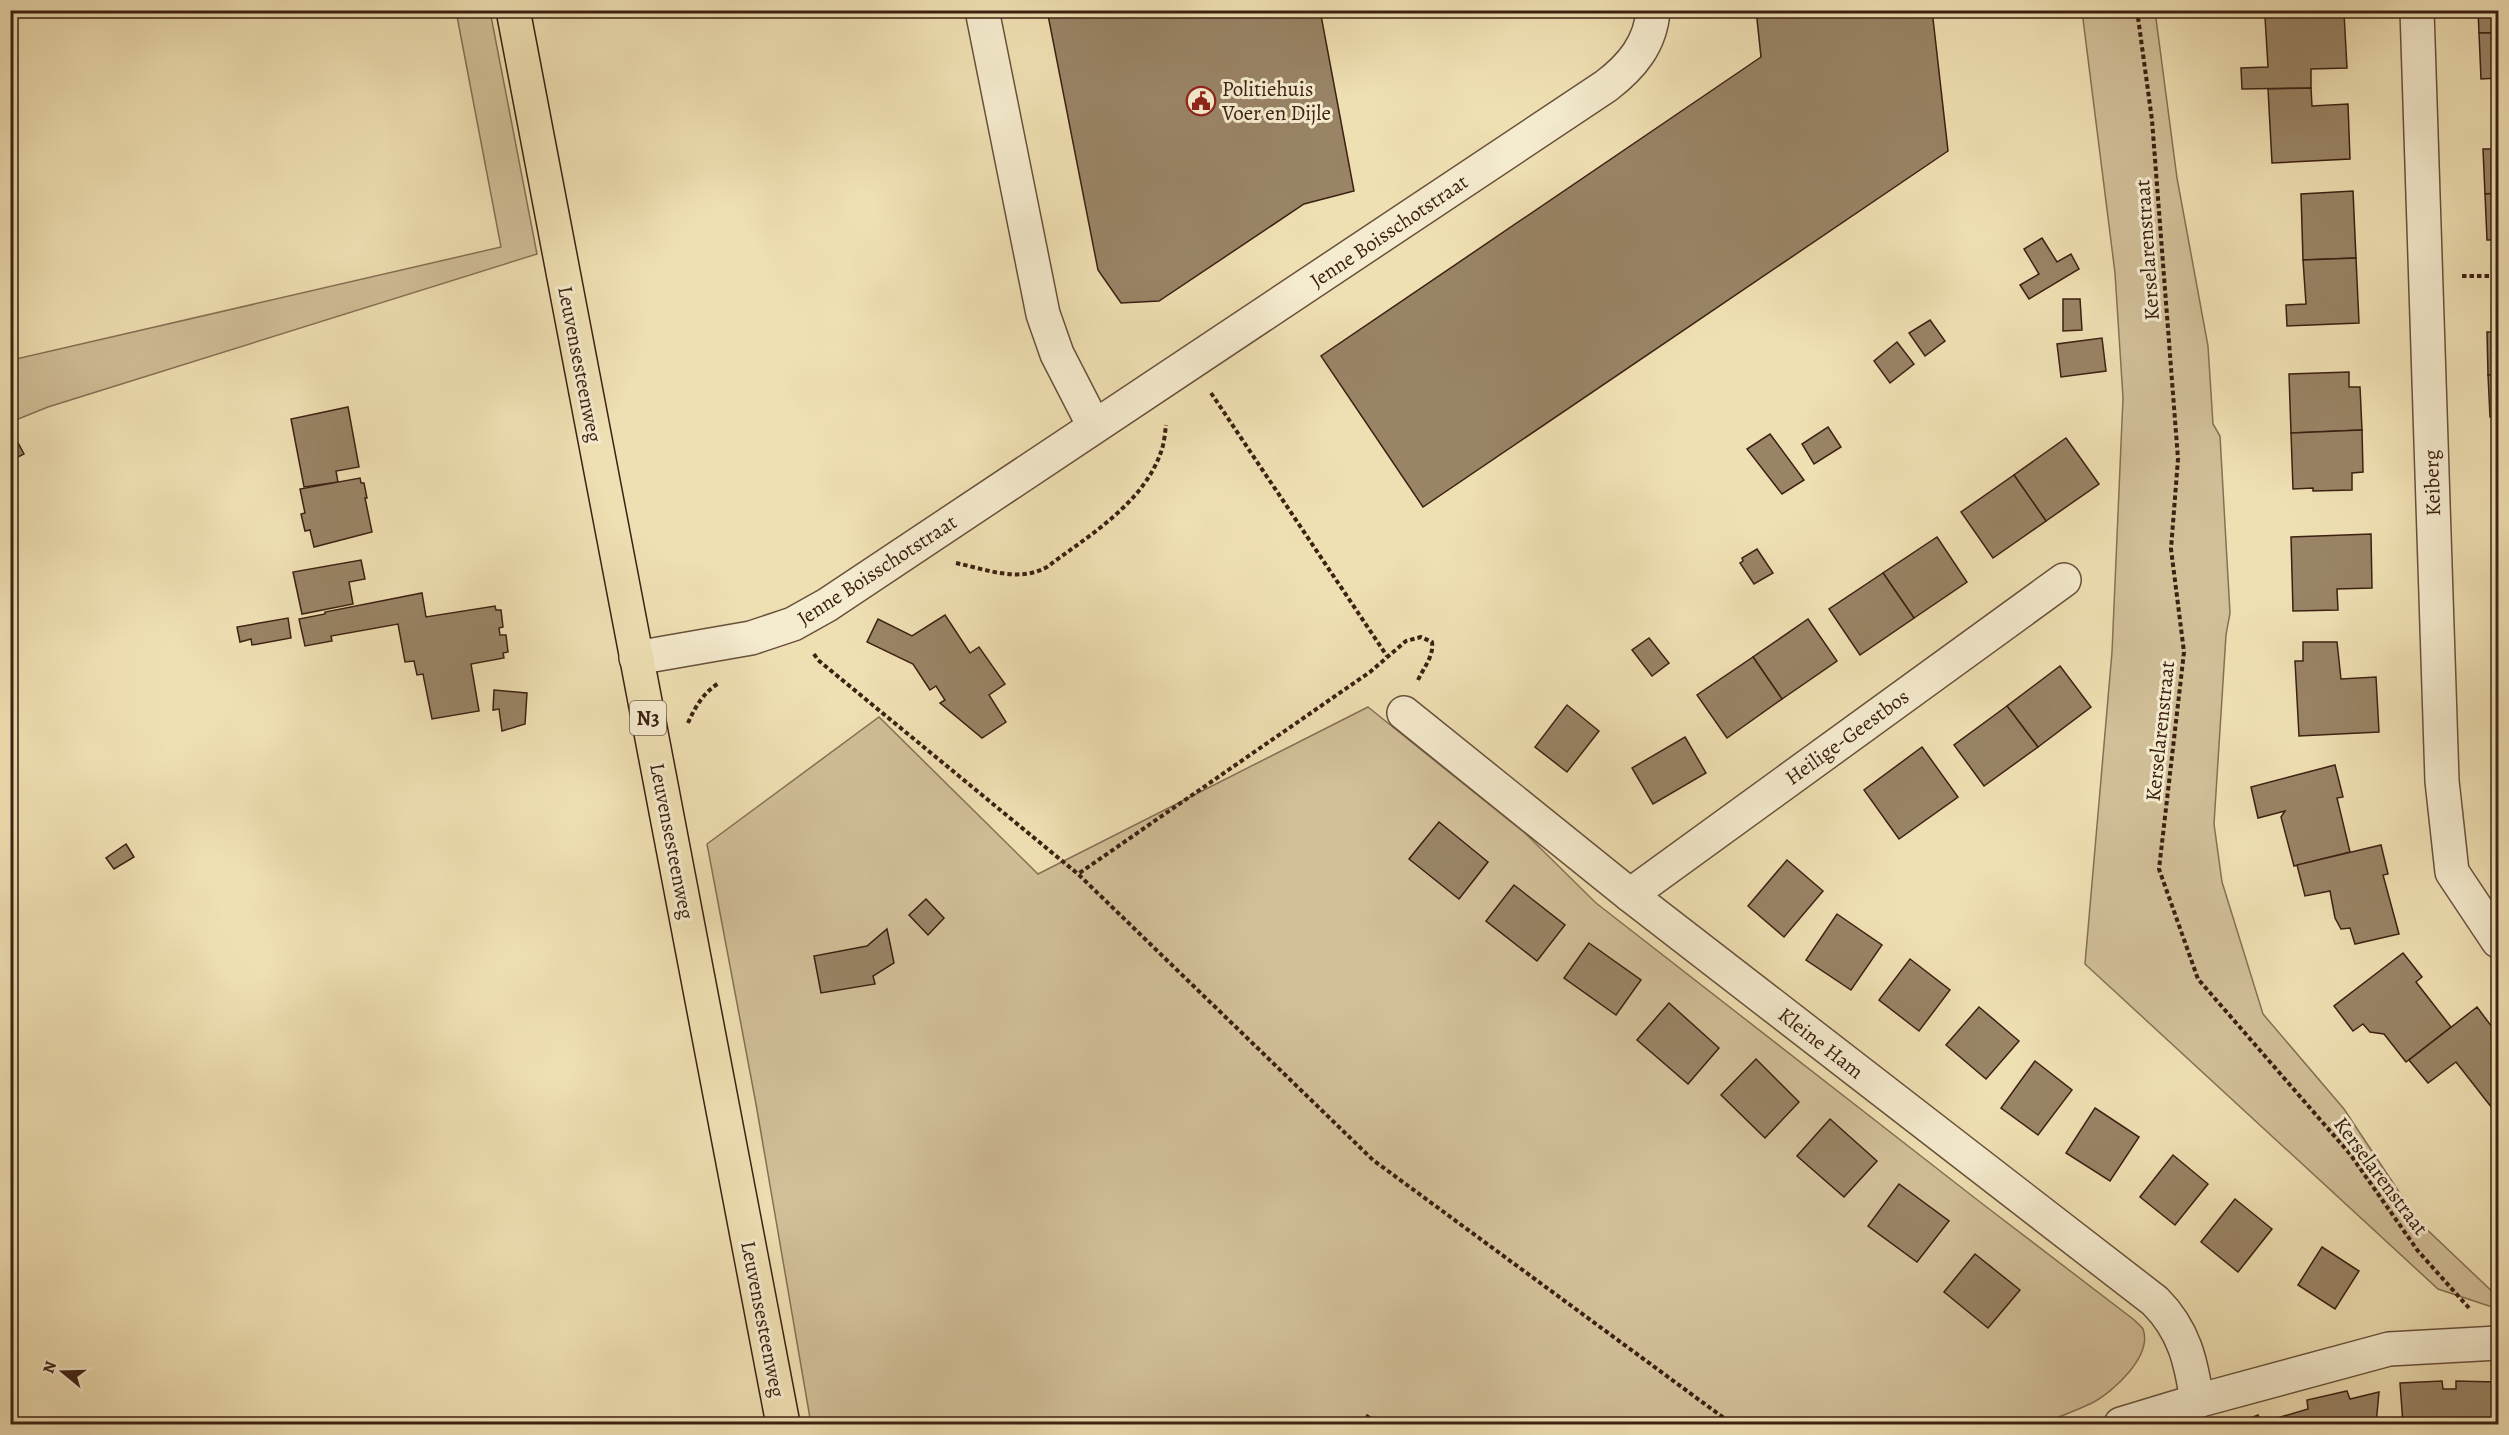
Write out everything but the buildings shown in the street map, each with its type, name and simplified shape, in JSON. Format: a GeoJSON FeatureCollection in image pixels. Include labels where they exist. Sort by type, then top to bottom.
{"type":"FeatureCollection","features":[{"type":"Feature","properties":{"kind":"main road","name":"Leuvensesteenweg"},"geometry":{"type":"LineString","coordinates":[[513,10],[783,1425]]}},
{"type":"Feature","properties":{"kind":"street"},"geometry":{"type":"LineString","coordinates":[[982,10],[1043,314],[1057,354],[1094,426]]}},
{"type":"Feature","properties":{"kind":"street","name":"Jenne Boisschotstraat"},"geometry":{"type":"LineString","coordinates":[[636,658],[751,638],[793,624],[827,605],[1615,79],[1629,67],[1641,49],[1648,34],[1653,10]]}},
{"type":"Feature","properties":{"kind":"street","name":"Keiberg"},"geometry":{"type":"LineString","coordinates":[[2416,10],[2442,782],[2452,872],[2499,941]]}},
{"type":"Feature","properties":{"kind":"street","name":"Heilige-Geestbos"},"geometry":{"type":"LineString","coordinates":[[1630,895],[2064,580]]}},
{"type":"Feature","properties":{"kind":"street","name":"Kleine Ham"},"geometry":{"type":"LineString","coordinates":[[1404,713],[1630,895],[2155,1301],[2170,1317],[2182,1339],[2192,1367],[2197,1401]]}},
{"type":"Feature","properties":{"kind":"street"},"geometry":{"type":"LineString","coordinates":[[2121,1425],[2197,1401],[2389,1349],[2499,1343]]}},
{"type":"Feature","properties":{"kind":"path","name":"Kerselarenstraat"},"geometry":{"type":"LineString","coordinates":[[2137,10],[2152,120],[2178,459],[2171,549],[2184,652],[2159,869],[2198,979],[2350,1154],[2418,1251],[2469,1309]]}},
{"type":"Feature","properties":{"kind":"path"},"geometry":{"type":"LineString","coordinates":[[1191,362],[1387,656]]}},
{"type":"Feature","properties":{"kind":"path"},"geometry":{"type":"LineString","coordinates":[[953,562],[1011,574],[1038,573],[1047,567],[1111,519],[1142,485],[1153,470],[1161,451],[1167,417]]}},
{"type":"Feature","properties":{"kind":"path"},"geometry":{"type":"LineString","coordinates":[[793,624],[818,660],[1078,874],[1373,1160],[1732,1425]]}},
{"type":"Feature","properties":{"kind":"path"},"geometry":{"type":"LineString","coordinates":[[1078,874],[1370,672],[1406,641],[1421,637],[1432,642],[1432,655],[1423,668],[1404,713]]}},
{"type":"Feature","properties":{"kind":"path"},"geometry":{"type":"LineString","coordinates":[[656,757],[679,753],[696,705],[712,686],[721,681]]}},
{"type":"Feature","properties":{"kind":"shaded area"},"geometry":{"type":"Polygon","coordinates":[[[456,11],[490,11],[537,254],[48,407],[11,422],[11,358],[12,360],[501,247],[456,11]]]}},
{"type":"Feature","properties":{"kind":"shaded area"},"geometry":{"type":"Polygon","coordinates":[[[2082,11],[2155,11],[2177,178],[2208,346],[2213,424],[2220,436],[2230,613],[2226,635],[2214,824],[2222,882],[2263,1014],[2344,1109],[2419,1222],[2498,1297],[2498,1309],[2438,1289],[2085,964],[2112,652],[2123,398],[2115,273],[2082,11]]]}},
{"type":"Feature","properties":{"kind":"shaded area"},"geometry":{"type":"Polygon","coordinates":[[[1368,707],[1526,834],[1596,903],[2133,1319],[2143,1329],[2145,1339],[2137,1361],[2129,1372],[2101,1398],[2039,1424],[811,1424],[756,1104],[707,844],[879,717],[1038,874],[1368,707]]]}},
{"type":"Feature","properties":{"kind":"place","name":"Politiehuis Voer en Dijle"},"geometry":{"type":"Point","coordinates":[1201,101]}}]}
